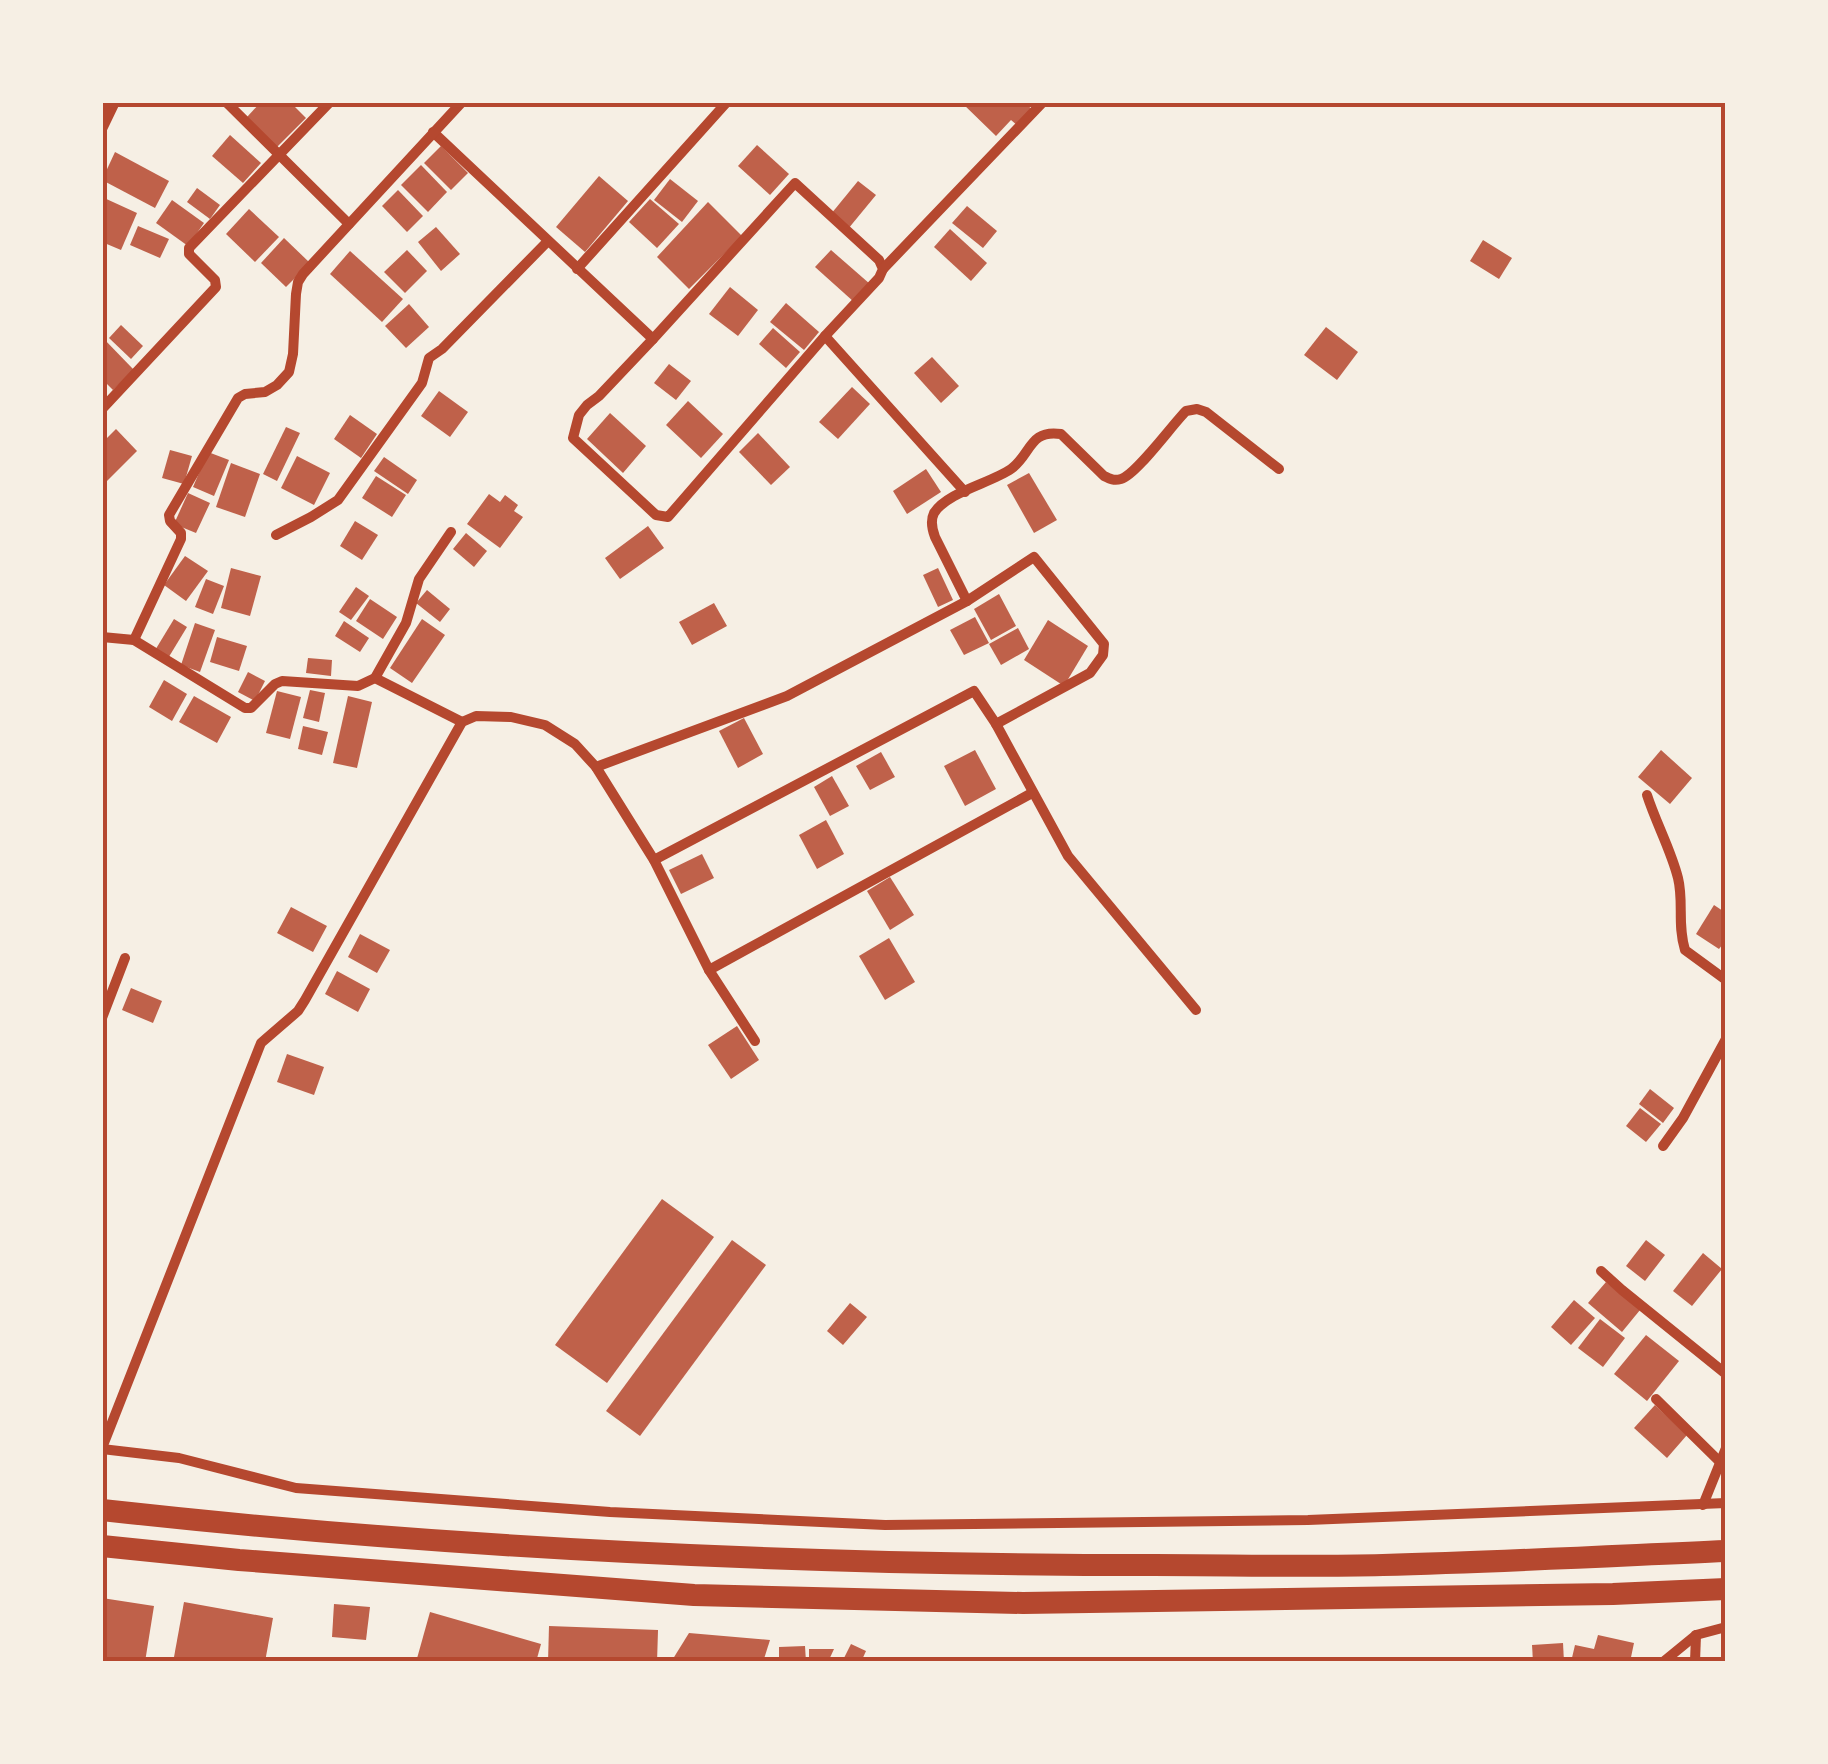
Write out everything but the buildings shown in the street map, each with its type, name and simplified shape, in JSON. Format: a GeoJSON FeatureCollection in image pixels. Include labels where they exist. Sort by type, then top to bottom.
{"type":"FeatureCollection","features":[{"type":"Feature","properties":{"kind":"highway"},"geometry":{"type":"LineString","coordinates":[[102,1510],[498,1546],[780,1560],[1007,1565],[1382,1565],[1726,1551]]}},
{"type":"Feature","properties":{"kind":"highway"},"geometry":{"type":"LineString","coordinates":[[102,1546],[694,1595],[1023,1602],[1726,1589]]}},
{"type":"Feature","properties":{"kind":"street"},"geometry":{"type":"LineString","coordinates":[[102,129],[116,102]]}},
{"type":"Feature","properties":{"kind":"street"},"geometry":{"type":"LineString","coordinates":[[226,102],[349,224]]}},
{"type":"Feature","properties":{"kind":"street"},"geometry":{"type":"LineString","coordinates":[[102,410],[216,286],[188,248],[330,102]]}},
{"type":"Feature","properties":{"kind":"street"},"geometry":{"type":"LineString","coordinates":[[134,640],[182,536],[169,515],[238,398],[265,392],[289,372],[298,282],[462,102]]}},
{"type":"Feature","properties":{"kind":"street"},"geometry":{"type":"LineString","coordinates":[[577,269],[727,102]]}},
{"type":"Feature","properties":{"kind":"street"},"geometry":{"type":"LineString","coordinates":[[883,269],[879,260],[795,183],[653,340],[578,415],[573,438],[656,515],[668,518],[880,278],[883,269],[1043,102]]}},
{"type":"Feature","properties":{"kind":"street"},"geometry":{"type":"LineString","coordinates":[[433,132],[653,340]]}},
{"type":"Feature","properties":{"kind":"street"},"geometry":{"type":"LineString","coordinates":[[276,536],[338,500],[422,382],[430,358],[548,242]]}},
{"type":"Feature","properties":{"kind":"street"},"geometry":{"type":"LineString","coordinates":[[825,336],[965,492]]}},
{"type":"Feature","properties":{"kind":"street"},"geometry":{"type":"LineString","coordinates":[[968,601],[932,527],[934,514],[965,492],[1015,467],[1040,436],[1061,434],[1104,476],[1122,479],[1186,411],[1197,409],[1279,470]]}},
{"type":"Feature","properties":{"kind":"street"},"geometry":{"type":"LineString","coordinates":[[102,637],[134,640],[245,708],[251,708],[282,681],[358,686],[375,678],[406,623],[419,579],[451,532]]}},
{"type":"Feature","properties":{"kind":"street"},"geometry":{"type":"LineString","coordinates":[[596,767],[787,696],[968,601],[1034,557],[1104,644],[1103,656],[1090,673],[996,724]]}},
{"type":"Feature","properties":{"kind":"street"},"geometry":{"type":"LineString","coordinates":[[375,678],[462,722]]}},
{"type":"Feature","properties":{"kind":"street"},"geometry":{"type":"LineString","coordinates":[[654,860],[974,690],[1068,856],[1196,1010]]}},
{"type":"Feature","properties":{"kind":"street"},"geometry":{"type":"LineString","coordinates":[[755,1041],[709,970],[654,860],[596,767],[575,744],[545,725],[511,717],[476,716],[462,722],[306,1000],[261,1043],[102,1448],[180,1458],[296,1488],[610,1512],[886,1525],[1308,1520],[1726,1503]]}},
{"type":"Feature","properties":{"kind":"street"},"geometry":{"type":"LineString","coordinates":[[709,970],[1032,793]]}},
{"type":"Feature","properties":{"kind":"street"},"geometry":{"type":"LineString","coordinates":[[1647,795],[1677,874],[1685,950],[1726,980]]}},
{"type":"Feature","properties":{"kind":"street"},"geometry":{"type":"LineString","coordinates":[[102,1018],[125,958]]}},
{"type":"Feature","properties":{"kind":"street"},"geometry":{"type":"LineString","coordinates":[[1663,1146],[1724,1048]]}},
{"type":"Feature","properties":{"kind":"street"},"geometry":{"type":"LineString","coordinates":[[1602,1271],[1726,1374]]}},
{"type":"Feature","properties":{"kind":"street"},"geometry":{"type":"LineString","coordinates":[[1656,1399],[1720,1461]]}},
{"type":"Feature","properties":{"kind":"street"},"geometry":{"type":"LineString","coordinates":[[1704,1505],[1726,1448]]}},
{"type":"Feature","properties":{"kind":"street"},"geometry":{"type":"LineString","coordinates":[[1663,1662],[1696,1635],[1726,1627]]}},
{"type":"Feature","properties":{"kind":"street"},"geometry":{"type":"LineString","coordinates":[[1695,1662],[1696,1635]]}}]}
